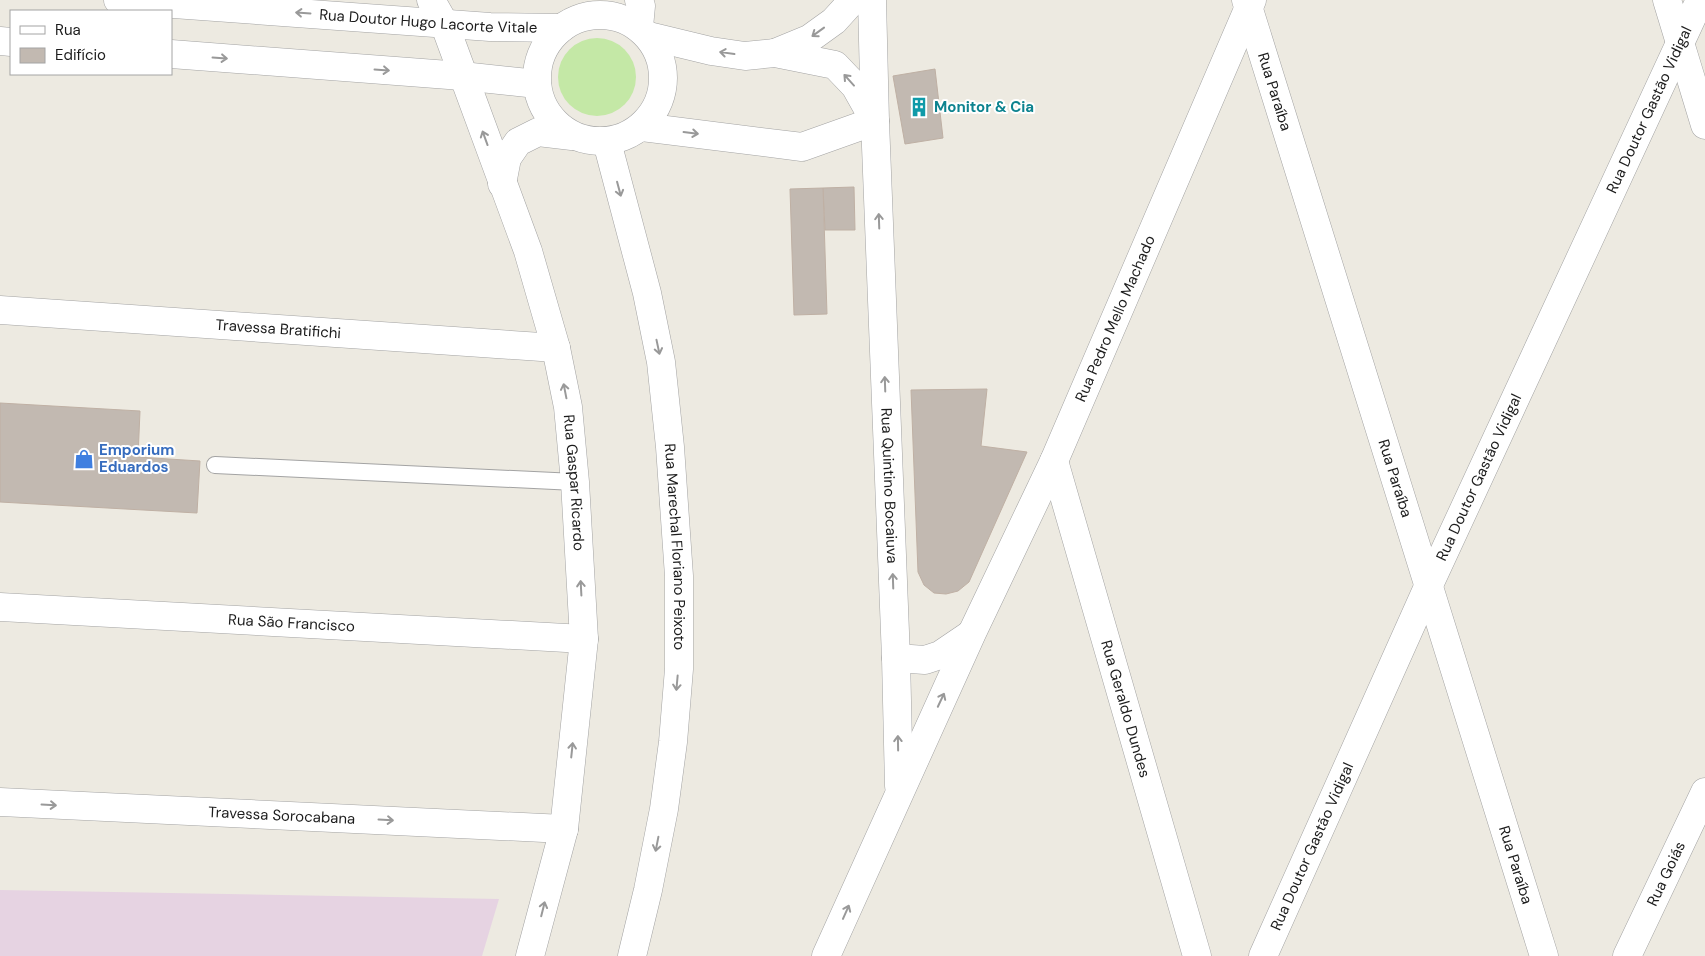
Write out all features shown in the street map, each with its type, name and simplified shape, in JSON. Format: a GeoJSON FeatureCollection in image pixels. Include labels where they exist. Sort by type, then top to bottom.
{"type":"FeatureCollection","features":[{"type":"Feature","properties":{"kind":"street","name":"Rua Doutor Hugo Lacorte Vitale"},"geometry":{"type":"LineString","coordinates":[[118,0],[444,23],[490,28],[568,17]]}},
{"type":"Feature","properties":{"kind":"street","name":"Rua Gaspar Ricardo"},"geometry":{"type":"LineString","coordinates":[[430,0],[444,23],[528,251],[556,348],[568,407],[575,482],[584,639],[564,828],[530,956]]}},
{"type":"Feature","properties":{"kind":"street"},"geometry":{"type":"LineString","coordinates":[[502,184],[507,158],[518,142],[538,132],[572,136],[589,142],[607,142],[642,127],[658,108],[665,83],[662,58],[644,32],[639,0]]}},
{"type":"Feature","properties":{"kind":"street"},"geometry":{"type":"LineString","coordinates":[[572,136],[554,123],[542,105],[536,84],[538,63],[547,44],[568,17],[591,15],[617,16],[644,32],[710,51],[745,56],[775,53],[809,39],[834,21],[852,0]]}},
{"type":"Feature","properties":{"kind":"street","name":"Rua Quintino Bocaiuva"},"geometry":{"type":"LineString","coordinates":[[826,956],[899,792],[896,658],[872,0]]}},
{"type":"Feature","properties":{"kind":"street"},"geometry":{"type":"LineString","coordinates":[[1667,0],[1705,125]]}},
{"type":"Feature","properties":{"kind":"street","name":"Rua Doutor Gastão Vidigal"},"geometry":{"type":"LineString","coordinates":[[1263,956],[1428,587],[1700,0]]}},
{"type":"Feature","properties":{"kind":"street","name":"Rua Pedro Mello Machado"},"geometry":{"type":"LineString","coordinates":[[899,792],[1054,461],[1249,2]]}},
{"type":"Feature","properties":{"kind":"street","name":"Rua Paraíba"},"geometry":{"type":"LineString","coordinates":[[1249,2],[1428,587],[1544,956]]}},
{"type":"Feature","properties":{"kind":"street"},"geometry":{"type":"LineString","coordinates":[[642,127],[802,147],[875,121],[855,86],[835,65],[775,53]]}},
{"type":"Feature","properties":{"kind":"street"},"geometry":{"type":"LineString","coordinates":[[172,54],[462,76],[536,84]]}},
{"type":"Feature","properties":{"kind":"street","name":"Rua Marechal Floriano Peixoto"},"geometry":{"type":"LineString","coordinates":[[607,142],[647,293],[661,362],[670,447],[679,576],[678,670],[673,742],[664,809],[652,872],[632,956]]}},
{"type":"Feature","properties":{"kind":"street","name":"Travessa Bratifichi"},"geometry":{"type":"LineString","coordinates":[[0,310],[556,348]]}},
{"type":"Feature","properties":{"kind":"street","name":"Rua Geraldo Dundes"},"geometry":{"type":"LineString","coordinates":[[1054,461],[1197,956]]}},
{"type":"Feature","properties":{"kind":"street","name":"Rua São Francisco"},"geometry":{"type":"LineString","coordinates":[[0,607],[584,639]]}},
{"type":"Feature","properties":{"kind":"street"},"geometry":{"type":"LineString","coordinates":[[896,658],[925,660],[940,655],[972,633]]}},
{"type":"Feature","properties":{"kind":"street","name":"Rua Goiás"},"geometry":{"type":"LineString","coordinates":[[1627,956],[1705,792]]}},
{"type":"Feature","properties":{"kind":"street","name":"Travessa Sorocabana"},"geometry":{"type":"LineString","coordinates":[[0,802],[564,828]]}},
{"type":"Feature","properties":{"kind":"lane"},"geometry":{"type":"LineString","coordinates":[[215,465],[575,482]]}},
{"type":"Feature","properties":{"kind":"shaded area"},"geometry":{"type":"Polygon","coordinates":[[[0,890],[499,899],[482,956],[0,956],[0,890]]]}},
{"type":"Feature","properties":{"kind":"green space"},"geometry":{"type":"Polygon","coordinates":[[[597,38],[612,41],[624,50],[633,62],[636,77],[633,92],[624,104],[612,113],[597,116],[582,113],[570,104],[561,92],[558,77],[561,62],[570,50],[582,41],[597,38]]]}},
{"type":"Feature","properties":{"kind":"building","name":"Monitor & Cia"},"geometry":{"type":"Polygon","coordinates":[[[935,69],[943,138],[905,144],[893,76],[935,69]]]}},
{"type":"Feature","properties":{"kind":"building"},"geometry":{"type":"Polygon","coordinates":[[[854,187],[855,230],[825,230],[823,188],[854,187]]]}},
{"type":"Feature","properties":{"kind":"building"},"geometry":{"type":"Polygon","coordinates":[[[823,188],[827,314],[794,315],[790,189],[823,188]]]}},
{"type":"Feature","properties":{"kind":"building"},"geometry":{"type":"Polygon","coordinates":[[[987,389],[981,446],[1027,452],[969,582],[958,591],[946,594],[934,593],[924,585],[918,572],[911,390],[987,389]]]}},
{"type":"Feature","properties":{"kind":"building","name":"Emporium Eduardos"},"geometry":{"type":"Polygon","coordinates":[[[0,403],[140,411],[138,457],[200,461],[197,513],[0,502],[0,403]]]}},
{"type":"Feature","properties":{"kind":"place","name":"Monitor & Cia"},"geometry":{"type":"Point","coordinates":[919,107]}},
{"type":"Feature","properties":{"kind":"place","name":"Emporium Eduardos"},"geometry":{"type":"Point","coordinates":[84,459]}}]}
